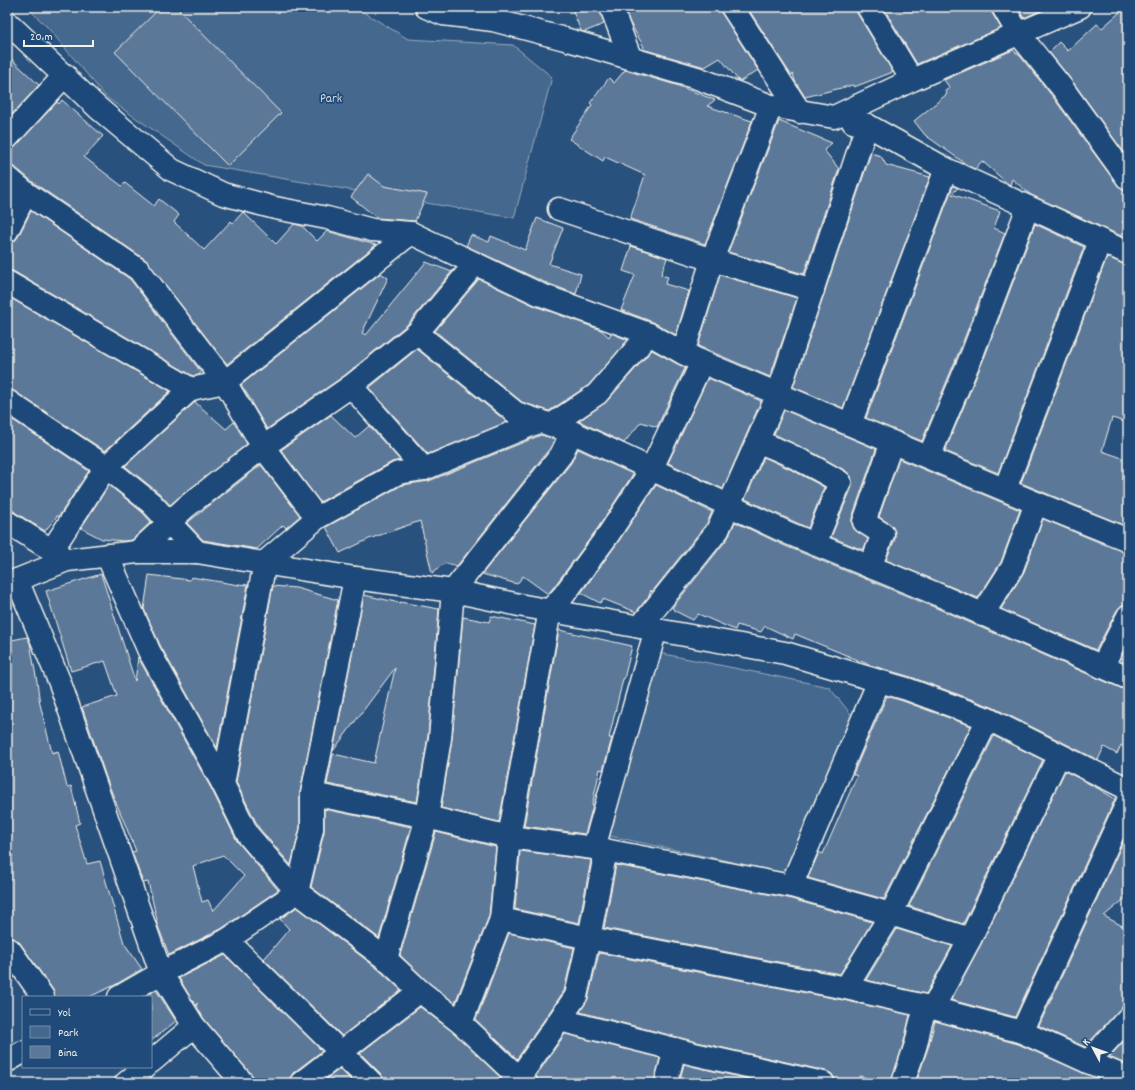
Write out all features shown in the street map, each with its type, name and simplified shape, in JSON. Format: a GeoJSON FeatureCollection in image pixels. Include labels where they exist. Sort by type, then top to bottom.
{"type":"FeatureCollection","features":[{"type":"Feature","properties":{"kind":"street"},"geometry":{"type":"LineString","coordinates":[[426,7],[443,14],[493,20],[630,57],[697,78],[771,106],[834,117],[867,125],[946,168],[1128,253]]}},
{"type":"Feature","properties":{"kind":"street"},"geometry":{"type":"LineString","coordinates":[[610,7],[630,57]]}},
{"type":"Feature","properties":{"kind":"street"},"geometry":{"type":"LineString","coordinates":[[732,7],[800,112]]}},
{"type":"Feature","properties":{"kind":"street"},"geometry":{"type":"LineString","coordinates":[[868,7],[912,80]]}},
{"type":"Feature","properties":{"kind":"street"},"geometry":{"type":"LineString","coordinates":[[1003,7],[1018,33],[1063,89],[1128,179]]}},
{"type":"Feature","properties":{"kind":"street"},"geometry":{"type":"LineString","coordinates":[[834,117],[912,80],[1080,7]]}},
{"type":"Feature","properties":{"kind":"street"},"geometry":{"type":"LineString","coordinates":[[7,22],[98,108],[172,170],[223,194],[275,208],[327,218],[372,230],[411,233],[539,294],[649,334],[702,362],[1036,503],[1128,540]]}},
{"type":"Feature","properties":{"kind":"street"},"geometry":{"type":"LineString","coordinates":[[7,138],[65,76]]}},
{"type":"Feature","properties":{"kind":"street"},"geometry":{"type":"LineString","coordinates":[[683,353],[712,260],[771,106]]}},
{"type":"Feature","properties":{"kind":"street"},"geometry":{"type":"LineString","coordinates":[[108,555],[149,652],[223,784],[248,835],[297,892],[386,959],[461,1024],[519,1081],[576,996],[589,938],[600,849],[648,628],[718,530],[758,442],[778,394],[867,125]]}},
{"type":"Feature","properties":{"kind":"street"},"geometry":{"type":"LineString","coordinates":[[850,424],[946,168]]}},
{"type":"Feature","properties":{"kind":"street"},"geometry":{"type":"LineString","coordinates":[[7,178],[26,193],[140,270],[225,382],[263,447],[317,518]]}},
{"type":"Feature","properties":{"kind":"street"},"geometry":{"type":"LineString","coordinates":[[7,231],[26,193]]}},
{"type":"Feature","properties":{"kind":"street"},"geometry":{"type":"LineString","coordinates":[[929,457],[973,352],[1028,207]]}},
{"type":"Feature","properties":{"kind":"street"},"geometry":{"type":"LineString","coordinates":[[560,209],[712,260],[813,290]]}},
{"type":"Feature","properties":{"kind":"street"},"geometry":{"type":"LineString","coordinates":[[243,1083],[194,1026],[161,972],[60,683],[12,584],[59,555],[106,467],[191,389],[225,382],[411,233]]}},
{"type":"Feature","properties":{"kind":"street"},"geometry":{"type":"LineString","coordinates":[[1005,489],[1100,241]]}},
{"type":"Feature","properties":{"kind":"street"},"geometry":{"type":"LineString","coordinates":[[137,552],[168,522],[263,447],[351,386],[417,334],[475,264]]}},
{"type":"Feature","properties":{"kind":"street"},"geometry":{"type":"LineString","coordinates":[[7,282],[191,389]]}},
{"type":"Feature","properties":{"kind":"street"},"geometry":{"type":"LineString","coordinates":[[417,334],[516,413],[572,432],[815,544],[939,595],[1128,678]]}},
{"type":"Feature","properties":{"kind":"street"},"geometry":{"type":"LineString","coordinates":[[223,784],[265,562],[317,518],[398,473],[424,469],[546,423],[597,394],[649,334]]}},
{"type":"Feature","properties":{"kind":"street"},"geometry":{"type":"LineString","coordinates":[[461,1024],[500,919],[509,837],[550,610],[563,596],[608,535],[652,470],[702,362]]}},
{"type":"Feature","properties":{"kind":"street"},"geometry":{"type":"LineString","coordinates":[[351,386],[424,469]]}},
{"type":"Feature","properties":{"kind":"street"},"geometry":{"type":"LineString","coordinates":[[7,401],[106,467],[151,503],[197,552]]}},
{"type":"Feature","properties":{"kind":"street"},"geometry":{"type":"LineString","coordinates":[[386,959],[427,817],[440,738],[453,591],[561,455],[572,432]]}},
{"type":"Feature","properties":{"kind":"street"},"geometry":{"type":"LineString","coordinates":[[758,442],[780,449],[840,482],[815,544]]}},
{"type":"Feature","properties":{"kind":"street"},"geometry":{"type":"LineString","coordinates":[[870,567],[883,534],[864,522],[892,442]]}},
{"type":"Feature","properties":{"kind":"street"},"geometry":{"type":"LineString","coordinates":[[982,615],[1012,568],[1036,503]]}},
{"type":"Feature","properties":{"kind":"street"},"geometry":{"type":"LineString","coordinates":[[7,522],[59,555],[108,555],[137,552],[197,552],[355,578],[453,591],[785,653],[907,689],[988,719],[1128,790]]}},
{"type":"Feature","properties":{"kind":"street"},"geometry":{"type":"LineString","coordinates":[[121,996],[161,972],[227,940],[297,892],[312,829],[312,794],[355,578]]}},
{"type":"Feature","properties":{"kind":"street"},"geometry":{"type":"LineString","coordinates":[[1102,667],[1128,616]]}},
{"type":"Feature","properties":{"kind":"street"},"geometry":{"type":"LineString","coordinates":[[791,886],[879,681]]}},
{"type":"Feature","properties":{"kind":"street"},"geometry":{"type":"LineString","coordinates":[[846,988],[891,914],[988,719]]}},
{"type":"Feature","properties":{"kind":"street"},"geometry":{"type":"LineString","coordinates":[[903,1083],[916,1044],[920,1023],[929,1007],[935,1004],[970,939],[1059,755]]}},
{"type":"Feature","properties":{"kind":"street"},"geometry":{"type":"LineString","coordinates":[[312,794],[427,817],[509,837],[600,849],[791,886],[891,914],[970,939]]}},
{"type":"Feature","properties":{"kind":"street"},"geometry":{"type":"LineString","coordinates":[[1022,1032],[1128,801]]}},
{"type":"Feature","properties":{"kind":"street"},"geometry":{"type":"LineString","coordinates":[[500,919],[589,938],[846,988],[929,1007],[1022,1032],[1088,1062],[1128,1078]]}},
{"type":"Feature","properties":{"kind":"street"},"geometry":{"type":"LineString","coordinates":[[227,940],[372,1083]]}},
{"type":"Feature","properties":{"kind":"street"},"geometry":{"type":"LineString","coordinates":[[8,947],[42,996]]}},
{"type":"Feature","properties":{"kind":"street"},"geometry":{"type":"LineString","coordinates":[[301,1083],[342,1053],[420,990]]}},
{"type":"Feature","properties":{"kind":"street"},"geometry":{"type":"LineString","coordinates":[[1088,1062],[1128,1018]]}},
{"type":"Feature","properties":{"kind":"street"},"geometry":{"type":"LineString","coordinates":[[560,1020],[675,1049],[823,1083]]}},
{"type":"Feature","properties":{"kind":"street"},"geometry":{"type":"LineString","coordinates":[[152,1061],[194,1026]]}},
{"type":"Feature","properties":{"kind":"street"},"geometry":{"type":"LineString","coordinates":[[666,1083],[675,1049]]}},
{"type":"Feature","properties":{"kind":"street"},"geometry":{"type":"LineString","coordinates":[[7,1061],[22,1053]]}},
{"type":"Feature","properties":{"kind":"street"},"geometry":{"type":"LineString","coordinates":[[126,1083],[144,1068]]}},
{"type":"Feature","properties":{"kind":"green space","name":"Park"},"geometry":{"type":"Polygon","coordinates":[[[27,7],[355,7],[408,39],[513,45],[552,77],[514,218],[204,165],[107,98],[48,28],[27,7]]]}},
{"type":"Feature","properties":{"kind":"green space"},"geometry":{"type":"Polygon","coordinates":[[[654,652],[829,687],[854,718],[784,873],[605,835],[654,652]]]}},
{"type":"Feature","properties":{"kind":"building"},"geometry":{"type":"Polygon","coordinates":[[[161,7],[176,7],[281,113],[228,166],[115,52],[161,7]]]}},
{"type":"Feature","properties":{"kind":"building"},"geometry":{"type":"Polygon","coordinates":[[[571,7],[599,7],[604,24],[584,32],[581,31],[571,7]]]}},
{"type":"Feature","properties":{"kind":"building"},"geometry":{"type":"Polygon","coordinates":[[[624,7],[720,7],[722,14],[758,70],[741,81],[738,80],[720,58],[705,67],[642,49],[644,47],[630,23],[624,7]]]}},
{"type":"Feature","properties":{"kind":"building"},"geometry":{"type":"Polygon","coordinates":[[[747,7],[856,7],[857,13],[893,72],[854,87],[853,85],[805,97],[795,81],[793,74],[791,75],[747,7]]]}},
{"type":"Feature","properties":{"kind":"building"},"geometry":{"type":"Polygon","coordinates":[[[883,7],[991,7],[992,13],[1001,28],[917,64],[883,7]]]}},
{"type":"Feature","properties":{"kind":"building"},"geometry":{"type":"Polygon","coordinates":[[[1017,7],[1048,7],[1024,18],[1017,7]]]}},
{"type":"Feature","properties":{"kind":"building"},"geometry":{"type":"Polygon","coordinates":[[[1126,7],[1128,7],[1128,158],[1073,82],[1049,52],[1059,42],[1068,51],[1097,24],[1102,28],[1126,7]]]}},
{"type":"Feature","properties":{"kind":"building"},"geometry":{"type":"Polygon","coordinates":[[[1013,50],[1020,56],[1053,97],[1118,186],[1123,190],[1128,191],[1128,215],[1122,222],[1128,227],[1128,239],[1031,195],[1012,179],[1010,185],[982,161],[975,169],[970,167],[925,135],[914,121],[947,94],[945,91],[950,88],[944,80],[1013,50]]]}},
{"type":"Feature","properties":{"kind":"building"},"geometry":{"type":"Polygon","coordinates":[[[7,55],[39,85],[7,120],[7,55]]]}},
{"type":"Feature","properties":{"kind":"building"},"geometry":{"type":"Polygon","coordinates":[[[625,70],[676,85],[715,100],[707,106],[752,121],[705,244],[630,219],[645,175],[605,157],[603,161],[569,139],[592,105],[590,103],[609,78],[614,83],[625,70]]]}},
{"type":"Feature","properties":{"kind":"building"},"geometry":{"type":"Polygon","coordinates":[[[62,100],[103,136],[84,157],[122,186],[125,183],[154,206],[159,199],[179,215],[174,222],[204,250],[231,221],[233,223],[243,212],[276,244],[294,224],[302,226],[317,241],[327,231],[376,245],[227,364],[146,260],[34,183],[15,167],[7,165],[7,150],[11,150],[16,146],[57,102],[59,104],[62,100]]]}},
{"type":"Feature","properties":{"kind":"building"},"geometry":{"type":"Polygon","coordinates":[[[779,121],[832,143],[824,150],[839,169],[804,274],[728,252],[779,121]]]}},
{"type":"Feature","properties":{"kind":"building"},"geometry":{"type":"Polygon","coordinates":[[[871,153],[881,156],[886,165],[930,177],[843,408],[793,387],[871,153]]]}},
{"type":"Feature","properties":{"kind":"building"},"geometry":{"type":"Polygon","coordinates":[[[368,174],[384,186],[427,194],[415,221],[377,218],[351,197],[368,174]]]}},
{"type":"Feature","properties":{"kind":"building"},"geometry":{"type":"Polygon","coordinates":[[[953,186],[958,188],[952,194],[1000,211],[994,228],[1005,233],[961,347],[922,441],[866,418],[953,186]]]}},
{"type":"Feature","properties":{"kind":"building"},"geometry":{"type":"Polygon","coordinates":[[[31,211],[130,279],[201,372],[199,375],[193,376],[13,271],[7,270],[7,243],[14,242],[18,237],[31,211]]]}},
{"type":"Feature","properties":{"kind":"building"},"geometry":{"type":"Polygon","coordinates":[[[537,218],[563,228],[549,264],[581,274],[576,294],[544,282],[466,246],[471,235],[489,242],[491,236],[525,250],[537,218]]]}},
{"type":"Feature","properties":{"kind":"building"},"geometry":{"type":"Polygon","coordinates":[[[1035,224],[1084,247],[998,473],[945,451],[985,356],[1035,224]]]}},
{"type":"Feature","properties":{"kind":"building"},"geometry":{"type":"Polygon","coordinates":[[[631,246],[667,258],[661,275],[668,277],[665,284],[689,291],[676,335],[653,322],[621,310],[635,275],[623,271],[631,246]]]}},
{"type":"Feature","properties":{"kind":"building"},"geometry":{"type":"Polygon","coordinates":[[[1107,257],[1128,265],[1128,423],[1112,418],[1102,451],[1128,460],[1128,527],[1021,483],[1107,257]]]}},
{"type":"Feature","properties":{"kind":"building"},"geometry":{"type":"Polygon","coordinates":[[[426,262],[452,272],[408,324],[344,376],[267,429],[241,385],[381,273],[388,278],[362,333],[366,335],[426,262]]]}},
{"type":"Feature","properties":{"kind":"building"},"geometry":{"type":"Polygon","coordinates":[[[720,275],[797,298],[770,377],[698,346],[720,275]]]}},
{"type":"Feature","properties":{"kind":"building"},"geometry":{"type":"Polygon","coordinates":[[[479,279],[535,306],[601,330],[609,337],[611,333],[628,340],[589,385],[549,411],[522,402],[435,331],[479,279]]]}},
{"type":"Feature","properties":{"kind":"building"},"geometry":{"type":"Polygon","coordinates":[[[7,296],[170,391],[105,451],[14,391],[7,389],[7,296]]]}},
{"type":"Feature","properties":{"kind":"building"},"geometry":{"type":"Polygon","coordinates":[[[417,349],[507,422],[428,454],[369,388],[417,349]]]}},
{"type":"Feature","properties":{"kind":"building"},"geometry":{"type":"Polygon","coordinates":[[[652,350],[685,368],[657,427],[641,422],[624,443],[579,421],[606,402],[652,350]]]}},
{"type":"Feature","properties":{"kind":"building"},"geometry":{"type":"Polygon","coordinates":[[[708,378],[761,401],[723,489],[668,463],[708,378]]]}},
{"type":"Feature","properties":{"kind":"building"},"geometry":{"type":"Polygon","coordinates":[[[195,402],[226,429],[234,422],[247,444],[170,505],[159,493],[125,466],[195,402]]]}},
{"type":"Feature","properties":{"kind":"building"},"geometry":{"type":"Polygon","coordinates":[[[784,410],[876,449],[852,518],[854,529],[868,539],[863,550],[831,537],[852,487],[851,476],[846,471],[816,454],[774,434],[784,410]]]}},
{"type":"Feature","properties":{"kind":"building"},"geometry":{"type":"Polygon","coordinates":[[[331,415],[355,438],[369,426],[400,460],[392,462],[320,502],[281,450],[331,415]]]}},
{"type":"Feature","properties":{"kind":"building"},"geometry":{"type":"Polygon","coordinates":[[[7,416],[89,471],[59,516],[57,516],[45,531],[16,513],[7,505],[7,416]]]}},
{"type":"Feature","properties":{"kind":"building"},"geometry":{"type":"Polygon","coordinates":[[[541,435],[555,439],[550,448],[457,566],[445,563],[432,573],[420,521],[369,539],[340,553],[326,527],[402,485],[429,481],[541,435]]]}},
{"type":"Feature","properties":{"kind":"building"},"geometry":{"type":"Polygon","coordinates":[[[578,449],[633,474],[598,528],[553,588],[548,594],[523,576],[517,584],[482,574],[571,463],[578,449]]]}},
{"type":"Feature","properties":{"kind":"building"},"geometry":{"type":"Polygon","coordinates":[[[764,457],[824,487],[808,528],[745,499],[764,457]]]}},
{"type":"Feature","properties":{"kind":"building"},"geometry":{"type":"Polygon","coordinates":[[[899,459],[1020,510],[1001,562],[978,598],[886,560],[895,539],[895,533],[890,524],[879,517],[899,459]]]}},
{"type":"Feature","properties":{"kind":"building"},"geometry":{"type":"Polygon","coordinates":[[[261,465],[300,516],[286,528],[283,525],[257,549],[203,540],[187,523],[261,465]]]}},
{"type":"Feature","properties":{"kind":"building"},"geometry":{"type":"Polygon","coordinates":[[[109,485],[142,512],[151,522],[132,540],[124,541],[102,539],[81,528],[109,485]]]}},
{"type":"Feature","properties":{"kind":"building"},"geometry":{"type":"Polygon","coordinates":[[[656,485],[712,512],[707,523],[652,592],[651,590],[649,596],[636,612],[603,599],[600,603],[581,593],[618,542],[656,485]]]}},
{"type":"Feature","properties":{"kind":"building"},"geometry":{"type":"Polygon","coordinates":[[[1043,519],[1123,552],[1128,552],[1128,602],[1117,610],[1096,650],[1001,609],[1024,572],[1043,519]]]}},
{"type":"Feature","properties":{"kind":"building"},"geometry":{"type":"Polygon","coordinates":[[[735,522],[783,545],[934,607],[1128,690],[1128,749],[1121,745],[1117,754],[1104,747],[1098,760],[992,707],[911,677],[870,665],[795,634],[793,639],[765,626],[761,632],[737,625],[735,630],[698,614],[693,620],[677,612],[672,608],[728,538],[735,522]]]}},
{"type":"Feature","properties":{"kind":"building"},"geometry":{"type":"Polygon","coordinates":[[[101,574],[135,681],[138,657],[212,790],[237,841],[278,890],[221,929],[169,955],[156,921],[148,882],[143,883],[132,852],[136,851],[108,783],[82,707],[117,696],[105,661],[71,671],[46,591],[101,574]],[[223,855],[193,866],[202,902],[208,900],[213,911],[244,876],[223,855]]]}},
{"type":"Feature","properties":{"kind":"building"},"geometry":{"type":"Polygon","coordinates":[[[149,575],[190,580],[191,577],[239,585],[238,584],[248,585],[217,748],[160,645],[144,609],[149,575]]]}},
{"type":"Feature","properties":{"kind":"building"},"geometry":{"type":"Polygon","coordinates":[[[273,586],[296,588],[338,600],[300,792],[300,828],[291,865],[259,828],[236,782],[273,586]]]}},
{"type":"Feature","properties":{"kind":"building"},"geometry":{"type":"Polygon","coordinates":[[[364,595],[400,603],[439,609],[428,736],[417,802],[327,784],[333,754],[374,763],[395,668],[333,751],[364,595]]]}},
{"type":"Feature","properties":{"kind":"building"},"geometry":{"type":"Polygon","coordinates":[[[491,616],[535,625],[499,822],[441,808],[452,739],[463,617],[489,622],[491,616]]]}},
{"type":"Feature","properties":{"kind":"building"},"geometry":{"type":"Polygon","coordinates":[[[559,630],[632,646],[609,738],[612,738],[603,770],[600,769],[593,805],[585,834],[524,826],[559,630]]]}},
{"type":"Feature","properties":{"kind":"building"},"geometry":{"type":"Polygon","coordinates":[[[27,637],[30,643],[40,704],[52,753],[58,751],[67,787],[71,786],[80,823],[75,825],[87,864],[100,861],[124,943],[142,969],[115,985],[91,996],[55,996],[53,990],[20,943],[14,938],[10,938],[7,928],[7,641],[27,637]]]}},
{"type":"Feature","properties":{"kind":"building"},"geometry":{"type":"Polygon","coordinates":[[[1128,644],[1128,664],[1119,661],[1128,644]]]}},
{"type":"Feature","properties":{"kind":"building"},"geometry":{"type":"Polygon","coordinates":[[[887,696],[971,726],[884,899],[808,878],[819,852],[823,854],[857,776],[853,774],[887,696]]]}},
{"type":"Feature","properties":{"kind":"building"},"geometry":{"type":"Polygon","coordinates":[[[994,736],[1043,760],[963,924],[909,906],[994,736]]]}},
{"type":"Feature","properties":{"kind":"building"},"geometry":{"type":"Polygon","coordinates":[[[1065,771],[1115,799],[1015,1017],[951,1000],[981,944],[1065,771]]]}},
{"type":"Feature","properties":{"kind":"building"},"geometry":{"type":"Polygon","coordinates":[[[324,809],[411,827],[379,938],[311,887],[324,832],[324,809]]]}},
{"type":"Feature","properties":{"kind":"building"},"geometry":{"type":"Polygon","coordinates":[[[1128,831],[1128,896],[1104,916],[1128,929],[1128,1006],[1124,1006],[1119,1010],[1085,1047],[1039,1026],[1128,831]]]}},
{"type":"Feature","properties":{"kind":"building"},"geometry":{"type":"Polygon","coordinates":[[[436,832],[496,847],[489,916],[455,1003],[428,982],[400,955],[436,832]]]}},
{"type":"Feature","properties":{"kind":"building"},"geometry":{"type":"Polygon","coordinates":[[[520,851],[591,860],[579,923],[515,909],[520,851]]]}},
{"type":"Feature","properties":{"kind":"building"},"geometry":{"type":"Polygon","coordinates":[[[616,865],[788,898],[872,922],[840,974],[604,928],[616,865]]]}},
{"type":"Feature","properties":{"kind":"building"},"geometry":{"type":"Polygon","coordinates":[[[297,907],[378,969],[401,990],[342,1036],[264,959],[289,929],[280,919],[297,907]]]}},
{"type":"Feature","properties":{"kind":"building"},"geometry":{"type":"Polygon","coordinates":[[[897,929],[952,946],[926,994],[866,980],[897,929]]]}},
{"type":"Feature","properties":{"kind":"building"},"geometry":{"type":"Polygon","coordinates":[[[509,933],[574,948],[564,991],[517,1059],[476,1020],[509,933]]]}},
{"type":"Feature","properties":{"kind":"building"},"geometry":{"type":"Polygon","coordinates":[[[599,953],[843,1000],[910,1015],[904,1041],[891,1083],[885,1083],[860,1076],[859,1083],[835,1083],[835,1079],[832,1074],[826,1071],[697,1042],[580,1012],[588,999],[599,953]]]}},
{"type":"Feature","properties":{"kind":"building"},"geometry":{"type":"Polygon","coordinates":[[[225,955],[322,1051],[293,1073],[289,1083],[255,1083],[252,1075],[204,1019],[196,1005],[198,1003],[195,1005],[179,978],[225,955]]]}},
{"type":"Feature","properties":{"kind":"building"},"geometry":{"type":"Polygon","coordinates":[[[156,990],[176,1021],[152,1040],[152,996],[151,993],[156,990]]]}},
{"type":"Feature","properties":{"kind":"building"},"geometry":{"type":"Polygon","coordinates":[[[420,1007],[453,1032],[500,1077],[494,1083],[384,1083],[384,1079],[381,1074],[360,1053],[420,1007]]]}},
{"type":"Feature","properties":{"kind":"building"},"geometry":{"type":"Polygon","coordinates":[[[935,1021],[1018,1044],[1107,1083],[916,1083],[928,1048],[935,1021]]]}},
{"type":"Feature","properties":{"kind":"building"},"geometry":{"type":"Polygon","coordinates":[[[565,1034],[660,1058],[654,1083],[538,1082],[536,1076],[565,1034]]]}},
{"type":"Feature","properties":{"kind":"building"},"geometry":{"type":"Polygon","coordinates":[[[1128,1037],[1128,1065],[1109,1057],[1128,1037]]]}},
{"type":"Feature","properties":{"kind":"building"},"geometry":{"type":"Polygon","coordinates":[[[684,1064],[691,1066],[766,1083],[679,1083],[684,1064]]]}},
{"type":"Feature","properties":{"kind":"building"},"geometry":{"type":"Polygon","coordinates":[[[340,1069],[354,1083],[321,1083],[340,1069]]]}}]}
